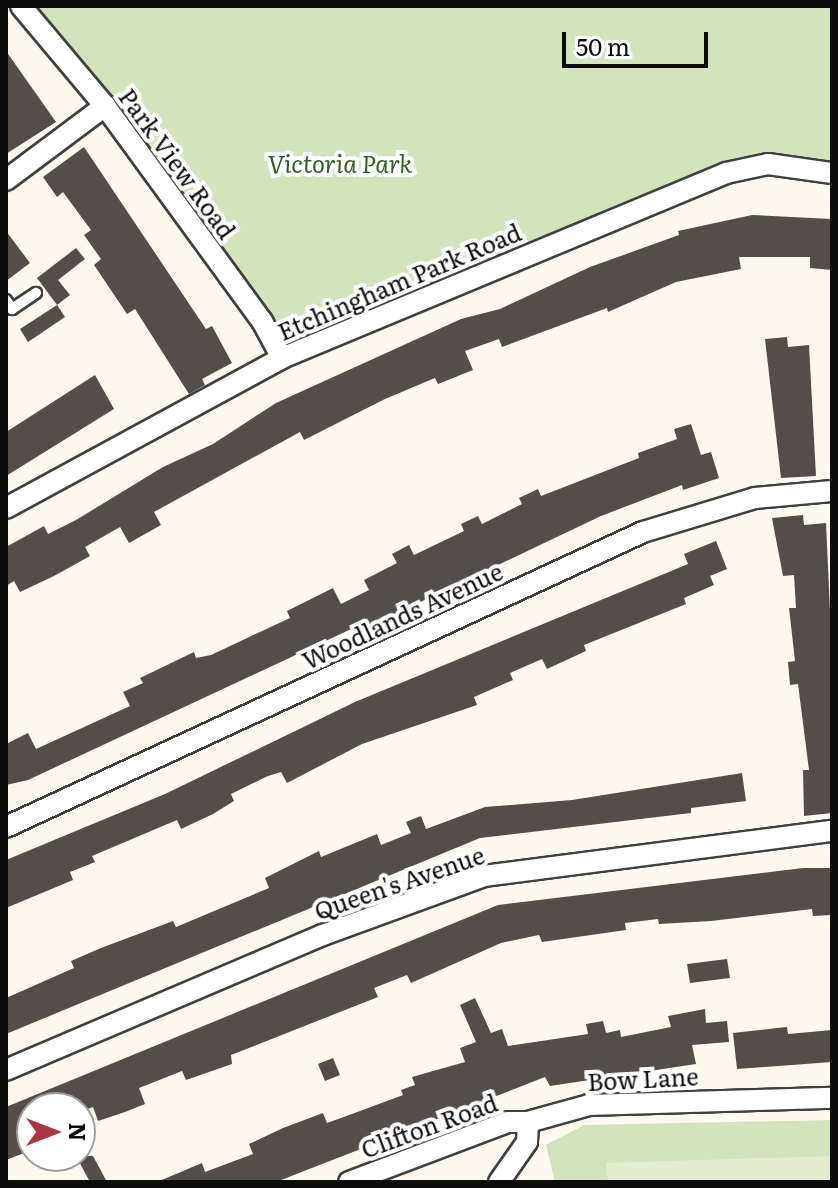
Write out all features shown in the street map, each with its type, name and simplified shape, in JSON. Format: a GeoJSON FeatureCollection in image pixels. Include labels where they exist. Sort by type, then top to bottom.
{"type":"FeatureCollection","features":[{"type":"Feature","properties":{"kind":"street","name":"Park View Road"},"geometry":{"type":"LineString","coordinates":[[21,6],[105,106],[262,321],[282,358]]}},
{"type":"Feature","properties":{"kind":"street"},"geometry":{"type":"LineString","coordinates":[[6,180],[105,106]]}},
{"type":"Feature","properties":{"kind":"street","name":"Etchingham Park Road"},"geometry":{"type":"LineString","coordinates":[[6,508],[282,358],[726,173],[768,164],[832,173]]}},
{"type":"Feature","properties":{"kind":"street","name":"Woodlands Avenue"},"geometry":{"type":"LineString","coordinates":[[6,827],[643,532],[755,498],[832,491]]}},
{"type":"Feature","properties":{"kind":"street","name":"Queen's Avenue"},"geometry":{"type":"LineString","coordinates":[[6,1070],[323,935],[484,876],[832,831]]}},
{"type":"Feature","properties":{"kind":"street","name":"Bow Lane"},"geometry":{"type":"LineString","coordinates":[[528,1122],[589,1105],[832,1098]]}},
{"type":"Feature","properties":{"kind":"street","name":"Clifton Road"},"geometry":{"type":"LineString","coordinates":[[349,1182],[508,1122],[528,1122]]}},
{"type":"Feature","properties":{"kind":"street"},"geometry":{"type":"LineString","coordinates":[[499,1182],[527,1142],[528,1122]]}},
{"type":"Feature","properties":{"kind":"lane"},"geometry":{"type":"LineString","coordinates":[[6,300],[12,309],[36,293]]}},
{"type":"Feature","properties":{"kind":"green space","name":"Victoria Park"},"geometry":{"type":"Polygon","coordinates":[[[34,6],[832,6],[832,176],[726,173],[282,358],[34,6]]]}},
{"type":"Feature","properties":{"kind":"green space"},"geometry":{"type":"Polygon","coordinates":[[[832,1120],[832,1182],[555,1182],[546,1145],[584,1125],[832,1120]]]}},
{"type":"Feature","properties":{"kind":"green space"},"geometry":{"type":"Polygon","coordinates":[[[832,1156],[832,1182],[608,1182],[606,1163],[832,1156]]]}},
{"type":"Feature","properties":{"kind":"building"},"geometry":{"type":"Polygon","coordinates":[[[6,51],[56,122],[6,154],[6,51]]]}},
{"type":"Feature","properties":{"kind":"building"},"geometry":{"type":"Polygon","coordinates":[[[84,147],[206,329],[212,326],[232,363],[202,379],[205,385],[189,394],[135,309],[127,314],[94,265],[101,259],[84,235],[91,230],[63,192],[57,197],[43,177],[84,147]]]}},
{"type":"Feature","properties":{"kind":"building"},"geometry":{"type":"Polygon","coordinates":[[[752,215],[832,219],[832,270],[810,268],[810,257],[739,257],[741,269],[676,282],[608,312],[607,308],[502,347],[499,339],[465,351],[473,370],[438,384],[435,378],[385,399],[304,440],[300,432],[154,512],[161,525],[129,543],[120,527],[85,547],[90,556],[54,576],[20,592],[14,581],[6,586],[6,547],[44,526],[48,534],[76,520],[163,467],[213,444],[276,403],[461,319],[500,309],[590,267],[679,235],[678,231],[752,215]]]}},
{"type":"Feature","properties":{"kind":"building"},"geometry":{"type":"Polygon","coordinates":[[[6,231],[30,263],[6,281],[6,231]]]}},
{"type":"Feature","properties":{"kind":"building"},"geometry":{"type":"Polygon","coordinates":[[[76,248],[85,259],[58,280],[70,295],[57,305],[37,278],[76,248]]]}},
{"type":"Feature","properties":{"kind":"building"},"geometry":{"type":"Polygon","coordinates":[[[57,305],[65,317],[28,342],[20,329],[57,305]]]}},
{"type":"Feature","properties":{"kind":"building"},"geometry":{"type":"Polygon","coordinates":[[[787,337],[788,347],[809,345],[816,476],[781,478],[765,339],[787,337]]]}},
{"type":"Feature","properties":{"kind":"building"},"geometry":{"type":"Polygon","coordinates":[[[95,375],[114,409],[6,476],[6,432],[95,375]]]}},
{"type":"Feature","properties":{"kind":"building"},"geometry":{"type":"Polygon","coordinates":[[[691,424],[701,455],[711,452],[719,478],[683,490],[682,485],[601,516],[366,628],[364,623],[28,780],[6,785],[6,744],[28,733],[36,749],[130,706],[123,692],[143,683],[140,678],[194,652],[196,658],[211,655],[290,618],[287,611],[333,588],[341,604],[369,590],[364,580],[397,563],[392,554],[409,545],[414,555],[464,531],[461,524],[478,516],[482,524],[522,504],[519,498],[538,489],[541,496],[639,458],[638,453],[677,439],[674,429],[691,424]]]}},
{"type":"Feature","properties":{"kind":"building"},"geometry":{"type":"Polygon","coordinates":[[[803,515],[804,525],[826,523],[832,654],[832,813],[804,816],[803,770],[809,770],[798,684],[790,685],[788,662],[795,661],[789,608],[796,608],[794,575],[783,576],[772,518],[803,515]]]}},
{"type":"Feature","properties":{"kind":"building"},"geometry":{"type":"Polygon","coordinates":[[[716,541],[727,569],[710,576],[714,585],[684,598],[686,604],[584,645],[586,651],[547,669],[542,659],[510,673],[513,680],[474,697],[477,705],[362,744],[287,783],[281,772],[268,776],[231,794],[234,801],[213,814],[181,829],[177,820],[92,856],[95,862],[70,872],[73,880],[6,908],[6,860],[165,794],[355,702],[688,564],[684,554],[716,541]]]}},
{"type":"Feature","properties":{"kind":"building"},"geometry":{"type":"Polygon","coordinates":[[[742,773],[746,801],[691,808],[691,813],[480,838],[6,1034],[6,998],[74,968],[71,961],[101,948],[173,921],[176,927],[269,888],[265,878],[319,851],[321,857],[377,834],[381,845],[411,833],[406,822],[421,816],[426,829],[485,807],[572,800],[742,773]]]}},
{"type":"Feature","properties":{"kind":"building"},"geometry":{"type":"Polygon","coordinates":[[[803,868],[832,868],[831,915],[813,916],[812,909],[711,921],[659,924],[658,919],[625,923],[626,930],[542,942],[539,935],[501,943],[411,983],[407,975],[374,988],[378,997],[231,1055],[232,1064],[186,1080],[182,1071],[139,1088],[145,1104],[98,1121],[96,1092],[43,1092],[498,905],[803,868]]]}},
{"type":"Feature","properties":{"kind":"building"},"geometry":{"type":"Polygon","coordinates":[[[727,959],[730,978],[690,983],[687,964],[727,959]]]}},
{"type":"Feature","properties":{"kind":"building"},"geometry":{"type":"Polygon","coordinates":[[[475,998],[491,1033],[502,1029],[508,1046],[588,1034],[586,1024],[603,1021],[606,1033],[620,1030],[621,1037],[671,1027],[668,1016],[705,1009],[706,1023],[727,1021],[729,1042],[692,1045],[696,1064],[550,1086],[545,1077],[276,1182],[157,1182],[202,1163],[205,1172],[253,1154],[249,1144],[283,1128],[323,1113],[327,1123],[352,1114],[403,1095],[401,1090],[415,1085],[412,1077],[465,1062],[460,1048],[476,1042],[460,1005],[475,998]]]}},
{"type":"Feature","properties":{"kind":"building"},"geometry":{"type":"Polygon","coordinates":[[[787,1027],[788,1034],[832,1030],[832,1062],[737,1069],[733,1033],[787,1027]]]}},
{"type":"Feature","properties":{"kind":"building"},"geometry":{"type":"Polygon","coordinates":[[[333,1058],[340,1075],[325,1081],[318,1064],[333,1058]]]}},
{"type":"Feature","properties":{"kind":"building"},"geometry":{"type":"Polygon","coordinates":[[[16,1103],[16,1156],[6,1160],[6,1107],[16,1103]]]}},
{"type":"Feature","properties":{"kind":"building"},"geometry":{"type":"Polygon","coordinates":[[[96,1162],[107,1182],[90,1182],[85,1172],[96,1172],[96,1162]]]}}]}
